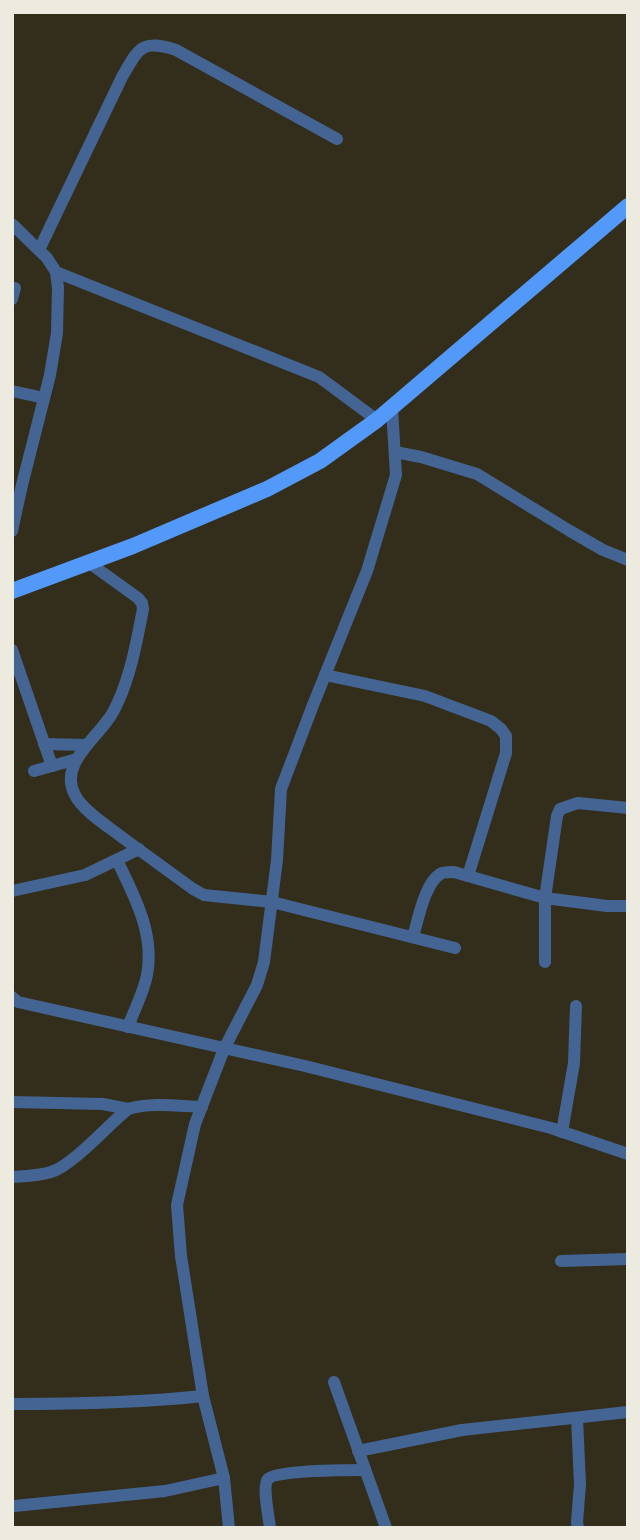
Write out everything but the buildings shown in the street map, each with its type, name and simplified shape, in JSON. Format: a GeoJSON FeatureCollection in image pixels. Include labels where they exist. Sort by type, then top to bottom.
{"type":"FeatureCollection","features":[{"type":"Feature","properties":{"kind":"main road"},"geometry":{"type":"LineString","coordinates":[[12,591],[133,546],[267,489],[320,461],[392,408],[628,206]]}},
{"type":"Feature","properties":{"kind":"street"},"geometry":{"type":"LineString","coordinates":[[39,250],[122,77],[134,57],[148,45],[156,44],[176,50],[337,139]]}},
{"type":"Feature","properties":{"kind":"street"},"geometry":{"type":"LineString","coordinates":[[12,224],[47,258],[56,272],[58,288],[57,333],[50,375],[12,531]]}},
{"type":"Feature","properties":{"kind":"street"},"geometry":{"type":"LineString","coordinates":[[56,272],[319,377],[377,420]]}},
{"type":"Feature","properties":{"kind":"street"},"geometry":{"type":"LineString","coordinates":[[12,391],[44,398]]}},
{"type":"Feature","properties":{"kind":"street"},"geometry":{"type":"LineString","coordinates":[[229,1528],[224,1478],[203,1396],[181,1256],[177,1205],[195,1124],[224,1049],[257,985],[264,961],[277,860],[281,789],[367,571],[396,475],[392,408]]}},
{"type":"Feature","properties":{"kind":"street"},"geometry":{"type":"LineString","coordinates":[[395,452],[477,474],[570,531],[628,561]]}},
{"type":"Feature","properties":{"kind":"street"},"geometry":{"type":"LineString","coordinates":[[88,562],[138,598],[143,609],[118,703],[74,766],[71,786],[80,804],[192,889],[204,895],[272,902],[455,948]]}},
{"type":"Feature","properties":{"kind":"street"},"geometry":{"type":"LineString","coordinates":[[12,650],[52,766]]}},
{"type":"Feature","properties":{"kind":"street"},"geometry":{"type":"LineString","coordinates":[[325,675],[425,696],[491,721],[506,736],[506,753],[468,876]]}},
{"type":"Feature","properties":{"kind":"street"},"geometry":{"type":"LineString","coordinates":[[44,744],[87,745]]}},
{"type":"Feature","properties":{"kind":"street"},"geometry":{"type":"LineString","coordinates":[[34,771],[77,759]]}},
{"type":"Feature","properties":{"kind":"street"},"geometry":{"type":"LineString","coordinates":[[545,962],[545,898],[560,809],[578,803],[628,808]]}},
{"type":"Feature","properties":{"kind":"street"},"geometry":{"type":"LineString","coordinates":[[12,891],[85,875],[139,849]]}},
{"type":"Feature","properties":{"kind":"street"},"geometry":{"type":"LineString","coordinates":[[117,860],[145,923],[149,947],[147,976],[128,1027]]}},
{"type":"Feature","properties":{"kind":"street"},"geometry":{"type":"LineString","coordinates":[[413,937],[426,894],[433,881],[446,872],[545,898],[628,906]]}},
{"type":"Feature","properties":{"kind":"street"},"geometry":{"type":"LineString","coordinates":[[12,997],[18,1002],[305,1066],[562,1132],[628,1154]]}},
{"type":"Feature","properties":{"kind":"street"},"geometry":{"type":"LineString","coordinates":[[562,1132],[574,1063],[576,1006]]}},
{"type":"Feature","properties":{"kind":"street"},"geometry":{"type":"LineString","coordinates":[[12,1102],[103,1104],[128,1110]]}},
{"type":"Feature","properties":{"kind":"street"},"geometry":{"type":"LineString","coordinates":[[12,1177],[54,1172],[128,1110],[138,1106],[202,1107]]}},
{"type":"Feature","properties":{"kind":"street"},"geometry":{"type":"LineString","coordinates":[[561,1261],[628,1259]]}},
{"type":"Feature","properties":{"kind":"street"},"geometry":{"type":"LineString","coordinates":[[334,1382],[386,1528]]}},
{"type":"Feature","properties":{"kind":"street"},"geometry":{"type":"LineString","coordinates":[[12,1404],[89,1404],[203,1396]]}},
{"type":"Feature","properties":{"kind":"street"},"geometry":{"type":"LineString","coordinates":[[358,1451],[461,1430],[628,1412]]}},
{"type":"Feature","properties":{"kind":"street"},"geometry":{"type":"LineString","coordinates":[[577,1418],[580,1483],[578,1528]]}},
{"type":"Feature","properties":{"kind":"street"},"geometry":{"type":"LineString","coordinates":[[271,1528],[265,1488],[269,1478],[283,1473],[365,1470]]}},
{"type":"Feature","properties":{"kind":"street"},"geometry":{"type":"LineString","coordinates":[[14,1506],[165,1491],[224,1478]]}}]}
